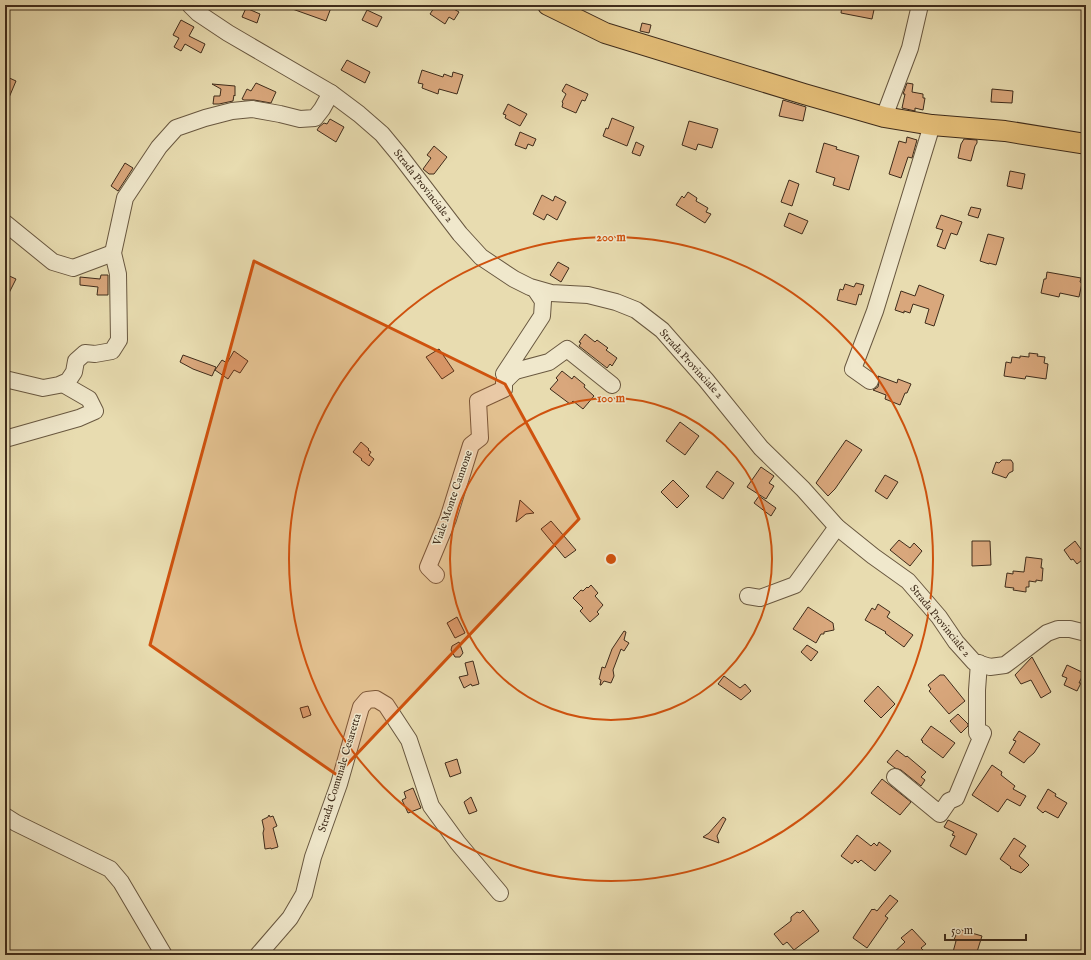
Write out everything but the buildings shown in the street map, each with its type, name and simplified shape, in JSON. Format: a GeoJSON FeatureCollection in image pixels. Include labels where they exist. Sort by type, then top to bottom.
{"type":"FeatureCollection","features":[{"type":"Feature","properties":{"kind":"main road"},"geometry":{"type":"LineString","coordinates":[[548,5],[605,33],[884,117],[932,125],[1005,131],[1086,144]]}},
{"type":"Feature","properties":{"kind":"street","name":"Strada Provinciale 2"},"geometry":{"type":"LineString","coordinates":[[190,5],[198,13],[228,33],[331,93],[359,114],[382,134],[401,156],[460,234],[481,257],[530,288],[551,293],[588,295],[616,302],[636,310],[662,330],[706,380],[761,448],[803,489],[837,527],[873,556],[908,581],[939,617],[956,642],[974,662],[990,667],[1005,665],[1047,632],[1058,629],[1070,629],[1086,633]]}},
{"type":"Feature","properties":{"kind":"street"},"geometry":{"type":"LineString","coordinates":[[884,117],[910,48],[920,5]]}},
{"type":"Feature","properties":{"kind":"street"},"geometry":{"type":"LineString","coordinates":[[5,379],[43,388],[63,384],[68,382],[74,372],[76,361],[85,353],[95,354],[112,351],[118,340],[118,274],[113,253],[125,198],[159,147],[176,128],[232,111],[252,110],[280,114],[300,119],[315,118],[331,93]]}},
{"type":"Feature","properties":{"kind":"street"},"geometry":{"type":"LineString","coordinates":[[870,381],[853,369],[875,310],[932,125]]}},
{"type":"Feature","properties":{"kind":"street"},"geometry":{"type":"LineString","coordinates":[[5,223],[53,262],[72,268],[113,253]]}},
{"type":"Feature","properties":{"kind":"street"},"geometry":{"type":"LineString","coordinates":[[535,289],[543,301],[542,316],[504,374],[550,362],[567,349],[612,385]]}},
{"type":"Feature","properties":{"kind":"street","name":"Viale Monte Cannone"},"geometry":{"type":"LineString","coordinates":[[436,575],[428,567],[448,519],[471,445],[480,438],[478,401],[504,389],[504,382],[515,371]]}},
{"type":"Feature","properties":{"kind":"street"},"geometry":{"type":"LineString","coordinates":[[5,439],[95,412],[89,399],[63,384]]}},
{"type":"Feature","properties":{"kind":"street"},"geometry":{"type":"LineString","coordinates":[[748,596],[760,598],[795,585],[837,527]]}},
{"type":"Feature","properties":{"kind":"street"},"geometry":{"type":"LineString","coordinates":[[895,777],[940,814],[948,800],[956,798],[983,733],[977,733],[977,690],[979,663]]}},
{"type":"Feature","properties":{"kind":"street","name":"Strada Comunale Cesaretta"},"geometry":{"type":"LineString","coordinates":[[258,955],[290,918],[304,894],[313,857],[339,784],[361,707],[367,700],[376,699],[386,705],[409,740],[430,806],[500,894]]}},
{"type":"Feature","properties":{"kind":"street"},"geometry":{"type":"LineString","coordinates":[[5,816],[16,823],[110,869],[121,882],[164,955]]}},
{"type":"Feature","properties":{"kind":"highlighted area"},"geometry":{"type":"Polygon","coordinates":[[[254,261],[505,384],[579,519],[337,775],[150,645],[254,261]]]}}]}
